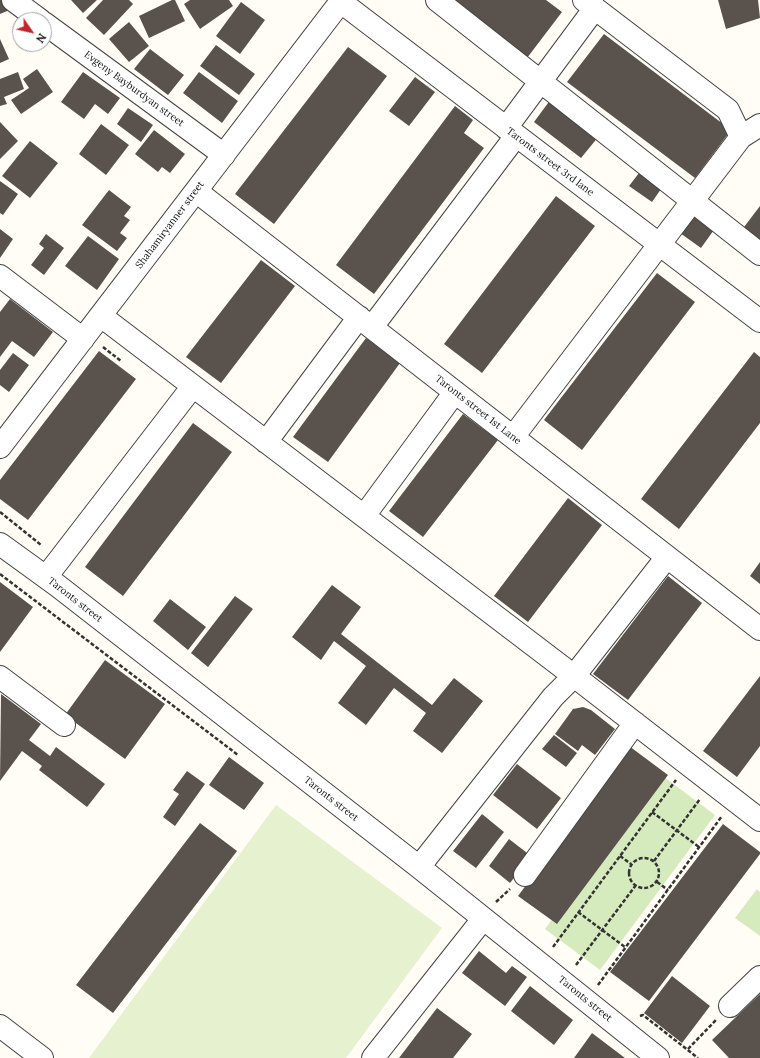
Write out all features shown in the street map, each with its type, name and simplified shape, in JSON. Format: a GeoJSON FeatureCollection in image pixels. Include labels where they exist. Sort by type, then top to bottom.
{"type":"FeatureCollection","features":[{"type":"Feature","properties":{"kind":"street"},"geometry":{"type":"LineString","coordinates":[[13,0],[29,12]]}},
{"type":"Feature","properties":{"kind":"street"},"geometry":{"type":"LineString","coordinates":[[437,0],[760,254]]}},
{"type":"Feature","properties":{"kind":"street","name":"Taronts street 3rd lane"},"geometry":{"type":"LineString","coordinates":[[341,1],[760,321]]}},
{"type":"Feature","properties":{"kind":"street","name":"Shahamiryanner street"},"geometry":{"type":"LineString","coordinates":[[0,447],[341,1]]}},
{"type":"Feature","properties":{"kind":"street"},"geometry":{"type":"LineString","coordinates":[[266,442],[365,322],[511,132],[541,81],[590,4],[728,110],[741,137]]}},
{"type":"Feature","properties":{"kind":"street","name":"Evgeny Bayburdyan street"},"geometry":{"type":"LineString","coordinates":[[52,29],[224,155]]}},
{"type":"Feature","properties":{"kind":"street"},"geometry":{"type":"LineString","coordinates":[[513,437],[741,137],[760,125]]}},
{"type":"Feature","properties":{"kind":"street","name":"Taronts street 1st Lane"},"geometry":{"type":"LineString","coordinates":[[196,191],[760,629]]}},
{"type":"Feature","properties":{"kind":"street"},"geometry":{"type":"LineString","coordinates":[[0,276],[83,339]]}},
{"type":"Feature","properties":{"kind":"street"},"geometry":{"type":"LineString","coordinates":[[101,316],[574,676],[760,820]]}},
{"type":"Feature","properties":{"kind":"street"},"geometry":{"type":"LineString","coordinates":[[46,577],[193,386]]}},
{"type":"Feature","properties":{"kind":"street"},"geometry":{"type":"LineString","coordinates":[[364,516],[455,392]]}},
{"type":"Feature","properties":{"kind":"street","name":"Taronts street"},"geometry":{"type":"LineString","coordinates":[[0,544],[46,577],[419,867],[658,1058]]}},
{"type":"Feature","properties":{"kind":"street"},"geometry":{"type":"LineString","coordinates":[[419,867],[553,697],[574,676],[667,557]]}},
{"type":"Feature","properties":{"kind":"street"},"geometry":{"type":"LineString","coordinates":[[0,678],[64,726]]}},
{"type":"Feature","properties":{"kind":"street"},"geometry":{"type":"LineString","coordinates":[[525,875],[635,723]]}},
{"type":"Feature","properties":{"kind":"street"},"geometry":{"type":"LineString","coordinates":[[373,1058],[483,918]]}},
{"type":"Feature","properties":{"kind":"street"},"geometry":{"type":"LineString","coordinates":[[730,1006],[760,977]]}},
{"type":"Feature","properties":{"kind":"street"},"geometry":{"type":"LineString","coordinates":[[0,1026],[42,1058]]}},
{"type":"Feature","properties":{"kind":"path"},"geometry":{"type":"LineString","coordinates":[[550,951],[688,764]]}},
{"type":"Feature","properties":{"kind":"path"},"geometry":{"type":"LineString","coordinates":[[654,860],[712,783]]}},
{"type":"Feature","properties":{"kind":"path"},"geometry":{"type":"LineString","coordinates":[[595,988],[734,799]]}},
{"type":"Feature","properties":{"kind":"path"},"geometry":{"type":"LineString","coordinates":[[652,812],[699,847]]}},
{"type":"Feature","properties":{"kind":"path"},"geometry":{"type":"LineString","coordinates":[[620,856],[631,864]]}},
{"type":"Feature","properties":{"kind":"path"},"geometry":{"type":"LineString","coordinates":[[644,857],[654,860],[658,864],[660,874],[657,882],[647,888],[636,885],[629,874],[631,864],[644,857]]}},
{"type":"Feature","properties":{"kind":"path"},"geometry":{"type":"LineString","coordinates":[[657,882],[668,890]]}},
{"type":"Feature","properties":{"kind":"path"},"geometry":{"type":"LineString","coordinates":[[573,970],[636,885]]}},
{"type":"Feature","properties":{"kind":"path"},"geometry":{"type":"LineString","coordinates":[[578,912],[625,948]]}},
{"type":"Feature","properties":{"kind":"path"},"geometry":{"type":"LineString","coordinates":[[688,1049],[730,1006]]}},
{"type":"Feature","properties":{"kind":"green space"},"geometry":{"type":"Polygon","coordinates":[[[660,774],[715,815],[600,970],[545,929],[660,774]]]}},
{"type":"Feature","properties":{"kind":"green space"},"geometry":{"type":"Polygon","coordinates":[[[276,805],[442,928],[346,1058],[89,1058],[276,805]]]}},
{"type":"Feature","properties":{"kind":"green space"},"geometry":{"type":"Polygon","coordinates":[[[757,889],[760,892],[760,936],[735,918],[757,889]]]}},
{"type":"Feature","properties":{"kind":"building"},"geometry":{"type":"Polygon","coordinates":[[[1,0],[12,9],[0,14],[1,0]]]}},
{"type":"Feature","properties":{"kind":"building"},"geometry":{"type":"Polygon","coordinates":[[[71,0],[97,0],[83,13],[71,0]]]}},
{"type":"Feature","properties":{"kind":"building"},"geometry":{"type":"Polygon","coordinates":[[[103,0],[129,0],[133,4],[104,35],[86,18],[103,0]]]}},
{"type":"Feature","properties":{"kind":"building"},"geometry":{"type":"Polygon","coordinates":[[[172,0],[175,0],[185,21],[149,38],[139,16],[172,0]]]}},
{"type":"Feature","properties":{"kind":"building"},"geometry":{"type":"Polygon","coordinates":[[[190,0],[229,0],[233,6],[200,29],[184,4],[190,0]]]}},
{"type":"Feature","properties":{"kind":"building"},"geometry":{"type":"Polygon","coordinates":[[[450,0],[546,0],[562,12],[527,58],[450,0]]]}},
{"type":"Feature","properties":{"kind":"building"},"geometry":{"type":"Polygon","coordinates":[[[718,0],[758,0],[760,18],[726,29],[718,0]]]}},
{"type":"Feature","properties":{"kind":"building"},"geometry":{"type":"Polygon","coordinates":[[[241,2],[265,20],[240,54],[216,36],[241,2]]]}},
{"type":"Feature","properties":{"kind":"building"},"geometry":{"type":"Polygon","coordinates":[[[129,22],[149,46],[129,62],[109,39],[129,22]]]}},
{"type":"Feature","properties":{"kind":"building"},"geometry":{"type":"Polygon","coordinates":[[[604,34],[731,130],[695,178],[567,82],[604,34]]]}},
{"type":"Feature","properties":{"kind":"building"},"geometry":{"type":"Polygon","coordinates":[[[0,39],[9,59],[0,63],[0,39]]]}},
{"type":"Feature","properties":{"kind":"building"},"geometry":{"type":"Polygon","coordinates":[[[216,45],[255,74],[239,95],[200,66],[216,45]]]}},
{"type":"Feature","properties":{"kind":"building"},"geometry":{"type":"Polygon","coordinates":[[[348,47],[387,76],[274,224],[235,194],[348,47]]]}},
{"type":"Feature","properties":{"kind":"building"},"geometry":{"type":"Polygon","coordinates":[[[150,49],[184,75],[168,95],[134,69],[150,49]]]}},
{"type":"Feature","properties":{"kind":"building"},"geometry":{"type":"Polygon","coordinates":[[[37,69],[53,92],[21,114],[11,100],[29,88],[23,79],[37,69]]]}},
{"type":"Feature","properties":{"kind":"building"},"geometry":{"type":"Polygon","coordinates":[[[18,72],[24,89],[4,97],[7,104],[0,106],[0,79],[18,72]]]}},
{"type":"Feature","properties":{"kind":"building"},"geometry":{"type":"Polygon","coordinates":[[[83,72],[120,98],[108,114],[95,104],[84,119],[61,102],[83,72]]]}},
{"type":"Feature","properties":{"kind":"building"},"geometry":{"type":"Polygon","coordinates":[[[199,72],[238,101],[222,123],[183,93],[199,72]]]}},
{"type":"Feature","properties":{"kind":"building"},"geometry":{"type":"Polygon","coordinates":[[[415,77],[435,92],[409,126],[389,111],[415,77]]]}},
{"type":"Feature","properties":{"kind":"building"},"geometry":{"type":"Polygon","coordinates":[[[551,99],[599,136],[581,158],[534,122],[551,99]]]}},
{"type":"Feature","properties":{"kind":"building"},"geometry":{"type":"Polygon","coordinates":[[[455,106],[473,120],[464,133],[484,148],[374,294],[336,265],[455,106]]]}},
{"type":"Feature","properties":{"kind":"building"},"geometry":{"type":"Polygon","coordinates":[[[128,108],[153,125],[141,142],[117,124],[128,108]]]}},
{"type":"Feature","properties":{"kind":"building"},"geometry":{"type":"Polygon","coordinates":[[[0,122],[18,141],[0,159],[0,122]]]}},
{"type":"Feature","properties":{"kind":"building"},"geometry":{"type":"Polygon","coordinates":[[[101,124],[129,145],[106,175],[79,154],[101,124]]]}},
{"type":"Feature","properties":{"kind":"building"},"geometry":{"type":"Polygon","coordinates":[[[154,130],[185,154],[170,173],[162,167],[158,172],[135,154],[154,130]]]}},
{"type":"Feature","properties":{"kind":"building"},"geometry":{"type":"Polygon","coordinates":[[[30,141],[58,163],[30,198],[2,176],[30,141]]]}},
{"type":"Feature","properties":{"kind":"building"},"geometry":{"type":"Polygon","coordinates":[[[639,173],[661,189],[652,202],[629,186],[639,173]]]}},
{"type":"Feature","properties":{"kind":"building"},"geometry":{"type":"Polygon","coordinates":[[[0,181],[18,194],[3,215],[0,213],[0,181]]]}},
{"type":"Feature","properties":{"kind":"building"},"geometry":{"type":"Polygon","coordinates":[[[109,190],[131,207],[124,216],[130,220],[120,233],[127,238],[117,251],[82,225],[109,190]]]}},
{"type":"Feature","properties":{"kind":"building"},"geometry":{"type":"Polygon","coordinates":[[[556,196],[595,226],[482,373],[444,344],[556,196]]]}},
{"type":"Feature","properties":{"kind":"building"},"geometry":{"type":"Polygon","coordinates":[[[760,206],[760,245],[741,231],[760,206]]]}},
{"type":"Feature","properties":{"kind":"building"},"geometry":{"type":"Polygon","coordinates":[[[696,211],[716,227],[701,248],[680,233],[696,211]]]}},
{"type":"Feature","properties":{"kind":"building"},"geometry":{"type":"Polygon","coordinates":[[[0,229],[13,239],[0,258],[0,229]]]}},
{"type":"Feature","properties":{"kind":"building"},"geometry":{"type":"Polygon","coordinates":[[[46,234],[64,248],[44,275],[31,265],[44,248],[39,244],[46,234]]]}},
{"type":"Feature","properties":{"kind":"building"},"geometry":{"type":"Polygon","coordinates":[[[88,236],[119,259],[97,290],[65,266],[88,236]]]}},
{"type":"Feature","properties":{"kind":"building"},"geometry":{"type":"Polygon","coordinates":[[[261,260],[295,286],[221,383],[186,357],[261,260]]]}},
{"type":"Feature","properties":{"kind":"building"},"geometry":{"type":"Polygon","coordinates":[[[657,273],[695,302],[582,450],[544,420],[657,273]]]}},
{"type":"Feature","properties":{"kind":"building"},"geometry":{"type":"Polygon","coordinates":[[[10,299],[53,332],[34,357],[12,341],[0,357],[0,312],[10,299]]]}},
{"type":"Feature","properties":{"kind":"building"},"geometry":{"type":"Polygon","coordinates":[[[366,338],[400,363],[328,462],[293,437],[366,338]]]}},
{"type":"Feature","properties":{"kind":"building"},"geometry":{"type":"Polygon","coordinates":[[[99,351],[136,379],[28,520],[0,499],[0,480],[99,351]]]}},
{"type":"Feature","properties":{"kind":"building"},"geometry":{"type":"Polygon","coordinates":[[[754,352],[760,357],[760,423],[679,529],[641,499],[754,352]]]}},
{"type":"Feature","properties":{"kind":"building"},"geometry":{"type":"Polygon","coordinates":[[[13,353],[29,365],[9,392],[0,385],[0,370],[13,353]]]}},
{"type":"Feature","properties":{"kind":"building"},"geometry":{"type":"Polygon","coordinates":[[[463,414],[498,440],[423,537],[389,511],[463,414]]]}},
{"type":"Feature","properties":{"kind":"building"},"geometry":{"type":"Polygon","coordinates":[[[193,423],[232,452],[123,596],[85,567],[193,423]]]}},
{"type":"Feature","properties":{"kind":"building"},"geometry":{"type":"Polygon","coordinates":[[[568,498],[602,525],[528,622],[494,596],[568,498]]]}},
{"type":"Feature","properties":{"kind":"building"},"geometry":{"type":"Polygon","coordinates":[[[760,562],[760,584],[750,576],[760,562]]]}},
{"type":"Feature","properties":{"kind":"building"},"geometry":{"type":"Polygon","coordinates":[[[668,576],[702,603],[628,700],[593,674],[668,576]]]}},
{"type":"Feature","properties":{"kind":"building"},"geometry":{"type":"Polygon","coordinates":[[[0,582],[33,607],[0,652],[0,582]]]}},
{"type":"Feature","properties":{"kind":"building"},"geometry":{"type":"Polygon","coordinates":[[[332,585],[361,607],[341,634],[432,705],[454,678],[483,701],[442,753],[413,731],[426,713],[394,688],[366,725],[338,703],[366,666],[334,641],[321,660],[292,637],[332,585]]]}},
{"type":"Feature","properties":{"kind":"building"},"geometry":{"type":"Polygon","coordinates":[[[235,596],[253,609],[208,667],[191,653],[235,596]]]}},
{"type":"Feature","properties":{"kind":"building"},"geometry":{"type":"Polygon","coordinates":[[[170,599],[206,627],[188,650],[153,621],[170,599]]]}},
{"type":"Feature","properties":{"kind":"building"},"geometry":{"type":"Polygon","coordinates":[[[105,660],[165,704],[125,759],[65,715],[105,660]]]}},
{"type":"Feature","properties":{"kind":"building"},"geometry":{"type":"Polygon","coordinates":[[[760,676],[760,746],[737,777],[703,751],[760,676]]]}},
{"type":"Feature","properties":{"kind":"building"},"geometry":{"type":"Polygon","coordinates":[[[1,694],[41,724],[29,740],[50,756],[56,747],[105,784],[87,807],[39,770],[42,766],[22,751],[0,781],[1,694]]]}},
{"type":"Feature","properties":{"kind":"building"},"geometry":{"type":"Polygon","coordinates":[[[583,707],[591,710],[615,729],[595,755],[582,745],[578,751],[555,734],[573,709],[583,707]]]}},
{"type":"Feature","properties":{"kind":"building"},"geometry":{"type":"Polygon","coordinates":[[[554,735],[577,753],[566,767],[542,749],[554,735]]]}},
{"type":"Feature","properties":{"kind":"building"},"geometry":{"type":"Polygon","coordinates":[[[629,746],[668,775],[557,924],[518,896],[629,746]]]}},
{"type":"Feature","properties":{"kind":"building"},"geometry":{"type":"Polygon","coordinates":[[[229,757],[264,783],[244,810],[209,785],[229,757]]]}},
{"type":"Feature","properties":{"kind":"building"},"geometry":{"type":"Polygon","coordinates":[[[517,764],[561,798],[537,829],[493,795],[517,764]]]}},
{"type":"Feature","properties":{"kind":"building"},"geometry":{"type":"Polygon","coordinates":[[[187,771],[205,784],[175,826],[163,817],[179,794],[173,790],[187,771]]]}},
{"type":"Feature","properties":{"kind":"building"},"geometry":{"type":"Polygon","coordinates":[[[482,814],[504,832],[476,868],[453,851],[482,814]]]}},
{"type":"Feature","properties":{"kind":"building"},"geometry":{"type":"Polygon","coordinates":[[[200,823],[237,851],[113,1013],[76,985],[200,823]]]}},
{"type":"Feature","properties":{"kind":"building"},"geometry":{"type":"Polygon","coordinates":[[[723,824],[760,852],[760,854],[649,1001],[610,972],[723,824]]]}},
{"type":"Feature","properties":{"kind":"building"},"geometry":{"type":"Polygon","coordinates":[[[509,839],[531,856],[510,883],[489,866],[509,839]]]}},
{"type":"Feature","properties":{"kind":"building"},"geometry":{"type":"Polygon","coordinates":[[[479,951],[506,973],[512,966],[527,977],[505,1006],[462,973],[479,951]]]}},
{"type":"Feature","properties":{"kind":"building"},"geometry":{"type":"Polygon","coordinates":[[[672,976],[710,1006],[682,1043],[644,1013],[672,976]]]}},
{"type":"Feature","properties":{"kind":"building"},"geometry":{"type":"Polygon","coordinates":[[[530,986],[573,1020],[554,1045],[511,1011],[530,986]]]}},
{"type":"Feature","properties":{"kind":"building"},"geometry":{"type":"Polygon","coordinates":[[[760,994],[760,1058],[729,1058],[712,1040],[760,994]]]}},
{"type":"Feature","properties":{"kind":"building"},"geometry":{"type":"Polygon","coordinates":[[[437,1008],[472,1034],[453,1058],[399,1058],[437,1008]]]}},
{"type":"Feature","properties":{"kind":"building"},"geometry":{"type":"Polygon","coordinates":[[[592,1033],[625,1058],[574,1058],[592,1033]]]}}]}
